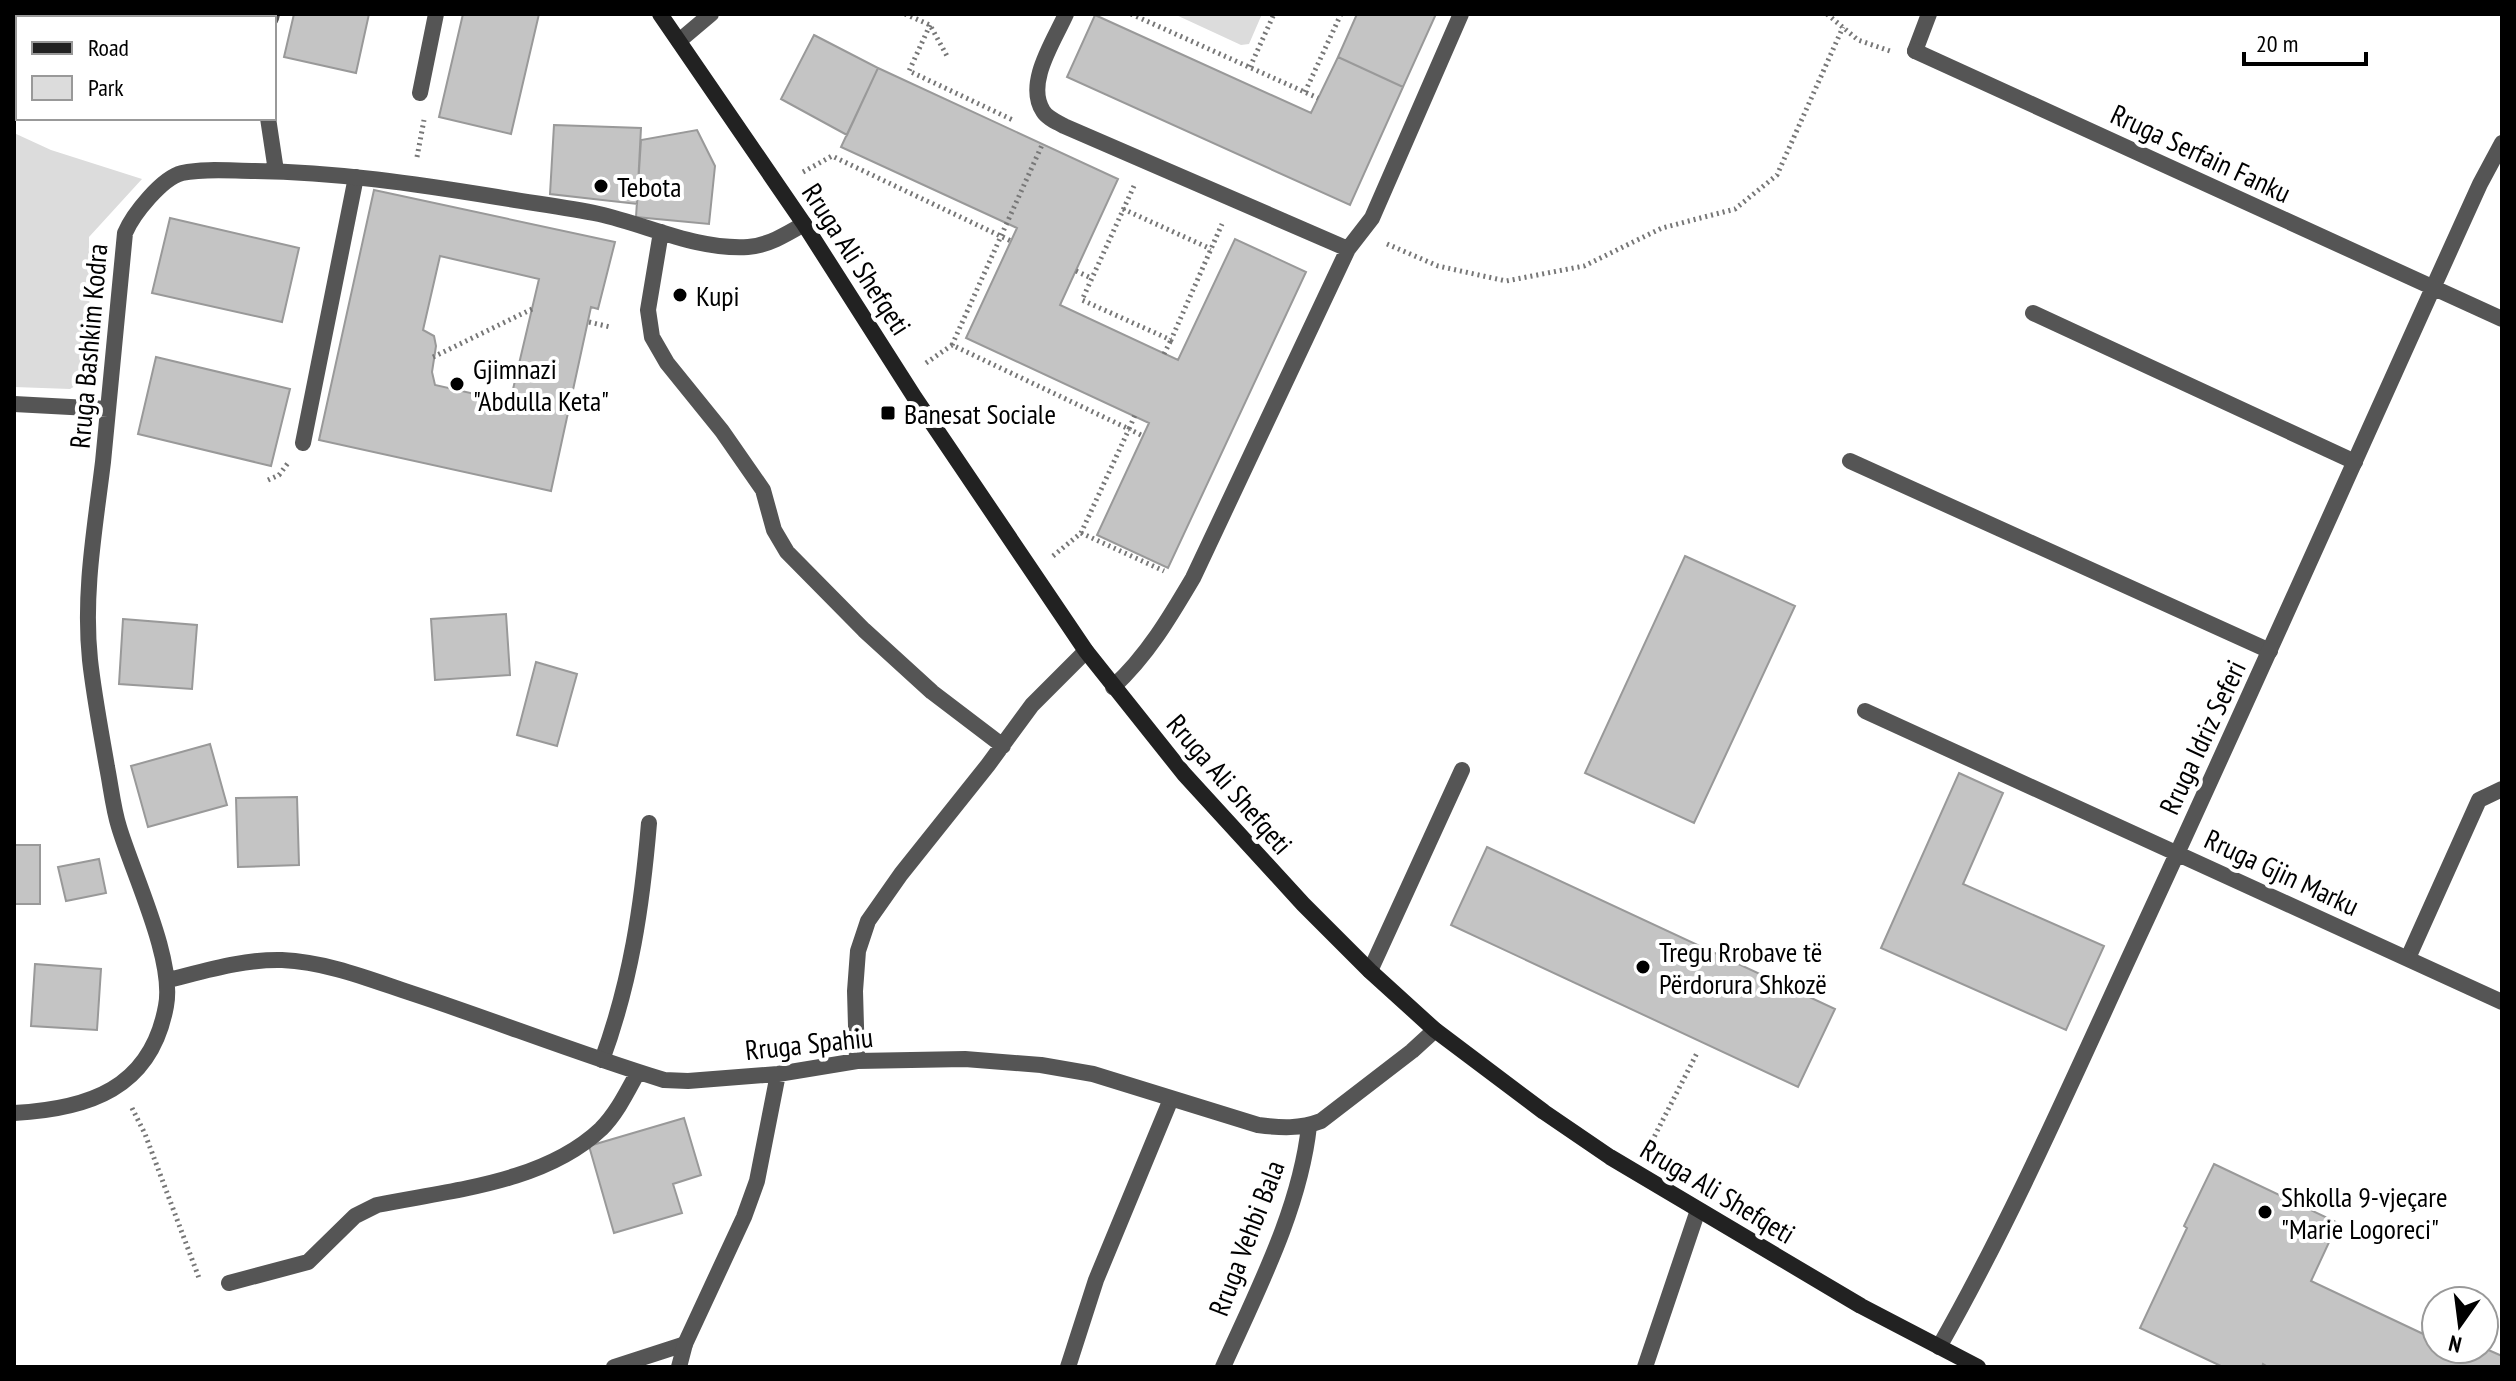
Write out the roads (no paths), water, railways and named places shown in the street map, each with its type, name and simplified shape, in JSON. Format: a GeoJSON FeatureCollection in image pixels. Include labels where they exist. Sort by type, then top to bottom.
{"type":"FeatureCollection","features":[{"type":"Feature","properties":{"kind":"main road","name":"Rruga Ali Shefqeti"},"geometry":{"type":"LineString","coordinates":[[660,14],[804,224],[903,380],[1086,651],[1184,774],[1370,971],[1435,1030],[1544,1112],[1635,1173],[1861,1306],[1978,1367]]}},
{"type":"Feature","properties":{"kind":"street"},"geometry":{"type":"LineString","coordinates":[[420,93],[436,14]]}},
{"type":"Feature","properties":{"kind":"street"},"geometry":{"type":"LineString","coordinates":[[679,41],[711,14]]}},
{"type":"Feature","properties":{"kind":"street"},"geometry":{"type":"LineString","coordinates":[[1066,14],[1038,78],[1036,94],[1044,114],[1064,126],[1348,249]]}},
{"type":"Feature","properties":{"kind":"street"},"geometry":{"type":"LineString","coordinates":[[1113,687],[1134,667],[1165,625],[1193,578],[1348,249],[1372,218],[1461,14]]}},
{"type":"Feature","properties":{"kind":"street","name":"Rruga Serfain Fanku"},"geometry":{"type":"LineString","coordinates":[[1929,14],[1915,51],[2502,319]]}},
{"type":"Feature","properties":{"kind":"street"},"geometry":{"type":"LineString","coordinates":[[268,120],[276,171]]}},
{"type":"Feature","properties":{"kind":"street","name":"Rruga Idriz Seferi"},"geometry":{"type":"LineString","coordinates":[[1939,1347],[1991,1252],[2178,852],[2480,184],[2502,143]]}},
{"type":"Feature","properties":{"kind":"street","name":"Rruga Bashkim Kodra"},"geometry":{"type":"LineString","coordinates":[[168,980],[118,824],[100,728],[88,623],[89,576],[125,233],[130,221],[158,189],[180,173],[276,171],[412,183],[600,214],[698,242],[749,247],[778,238],[804,224]]}},
{"type":"Feature","properties":{"kind":"street"},"geometry":{"type":"LineString","coordinates":[[303,443],[356,177]]}},
{"type":"Feature","properties":{"kind":"street"},"geometry":{"type":"LineString","coordinates":[[661,232],[648,310],[652,337],[667,363],[722,431],[763,490],[774,530],[787,552],[864,630],[932,692],[1003,746]]}},
{"type":"Feature","properties":{"kind":"street"},"geometry":{"type":"LineString","coordinates":[[2033,313],[2355,462]]}},
{"type":"Feature","properties":{"kind":"street"},"geometry":{"type":"LineString","coordinates":[[14,404],[108,409]]}},
{"type":"Feature","properties":{"kind":"street"},"geometry":{"type":"LineString","coordinates":[[1850,461],[2270,651]]}},
{"type":"Feature","properties":{"kind":"street"},"geometry":{"type":"LineString","coordinates":[[857,1061],[855,991],[858,951],[868,921],[1032,705],[1086,651]]}},
{"type":"Feature","properties":{"kind":"street","name":"Rruga Gjin Marku"},"geometry":{"type":"LineString","coordinates":[[1865,711],[2502,1002]]}},
{"type":"Feature","properties":{"kind":"street"},"geometry":{"type":"LineString","coordinates":[[1370,971],[1462,770]]}},
{"type":"Feature","properties":{"kind":"street"},"geometry":{"type":"LineString","coordinates":[[2408,958],[2479,800],[2502,789]]}},
{"type":"Feature","properties":{"kind":"street"},"geometry":{"type":"LineString","coordinates":[[602,1060],[629,972],[644,883],[649,823]]}},
{"type":"Feature","properties":{"kind":"street","name":"Rruga Spahiu"},"geometry":{"type":"LineString","coordinates":[[168,980],[248,963],[281,960],[316,964],[664,1080],[778,1074],[857,1061],[965,1059],[1041,1065],[1093,1074],[1258,1125],[1285,1128],[1309,1126]]}},
{"type":"Feature","properties":{"kind":"street"},"geometry":{"type":"LineString","coordinates":[[14,1113],[54,1111],[93,1101],[134,1073],[154,1044],[166,1007],[168,980]]}},
{"type":"Feature","properties":{"kind":"street"},"geometry":{"type":"LineString","coordinates":[[1309,1126],[1338,1110],[1435,1030]]}},
{"type":"Feature","properties":{"kind":"street"},"geometry":{"type":"LineString","coordinates":[[229,1283],[308,1262],[355,1216],[377,1205],[536,1170],[574,1151],[603,1127],[621,1104],[638,1072]]}},
{"type":"Feature","properties":{"kind":"street"},"geometry":{"type":"LineString","coordinates":[[679,1367],[685,1344],[744,1217],[757,1181],[778,1074]]}},
{"type":"Feature","properties":{"kind":"street"},"geometry":{"type":"LineString","coordinates":[[1068,1367],[1096,1280],[1171,1099]]}},
{"type":"Feature","properties":{"kind":"street","name":"Rruga Vehbi Bala"},"geometry":{"type":"LineString","coordinates":[[1223,1367],[1296,1193],[1306,1157],[1309,1126]]}},
{"type":"Feature","properties":{"kind":"street"},"geometry":{"type":"LineString","coordinates":[[1645,1367],[1698,1210]]}},
{"type":"Feature","properties":{"kind":"street"},"geometry":{"type":"LineString","coordinates":[[614,1367],[685,1344]]}},
{"type":"Feature","properties":{"kind":"place","name":"Tebota"},"geometry":{"type":"Point","coordinates":[601,186]}},
{"type":"Feature","properties":{"kind":"place","name":"Kupi"},"geometry":{"type":"Point","coordinates":[680,295]}},
{"type":"Feature","properties":{"kind":"place","name":"Gjimnazi \"Abdulla Keta\""},"geometry":{"type":"Point","coordinates":[457,384]}},
{"type":"Feature","properties":{"kind":"place","name":"Banesat Sociale"},"geometry":{"type":"Point","coordinates":[888,413]}},
{"type":"Feature","properties":{"kind":"place","name":"Tregu Rrobave të Përdorura Shkozë"},"geometry":{"type":"Point","coordinates":[1643,967]}},
{"type":"Feature","properties":{"kind":"place","name":"Shkolla 9-vjeçare \"Marie Logoreci\""},"geometry":{"type":"Point","coordinates":[2265,1212]}}]}
